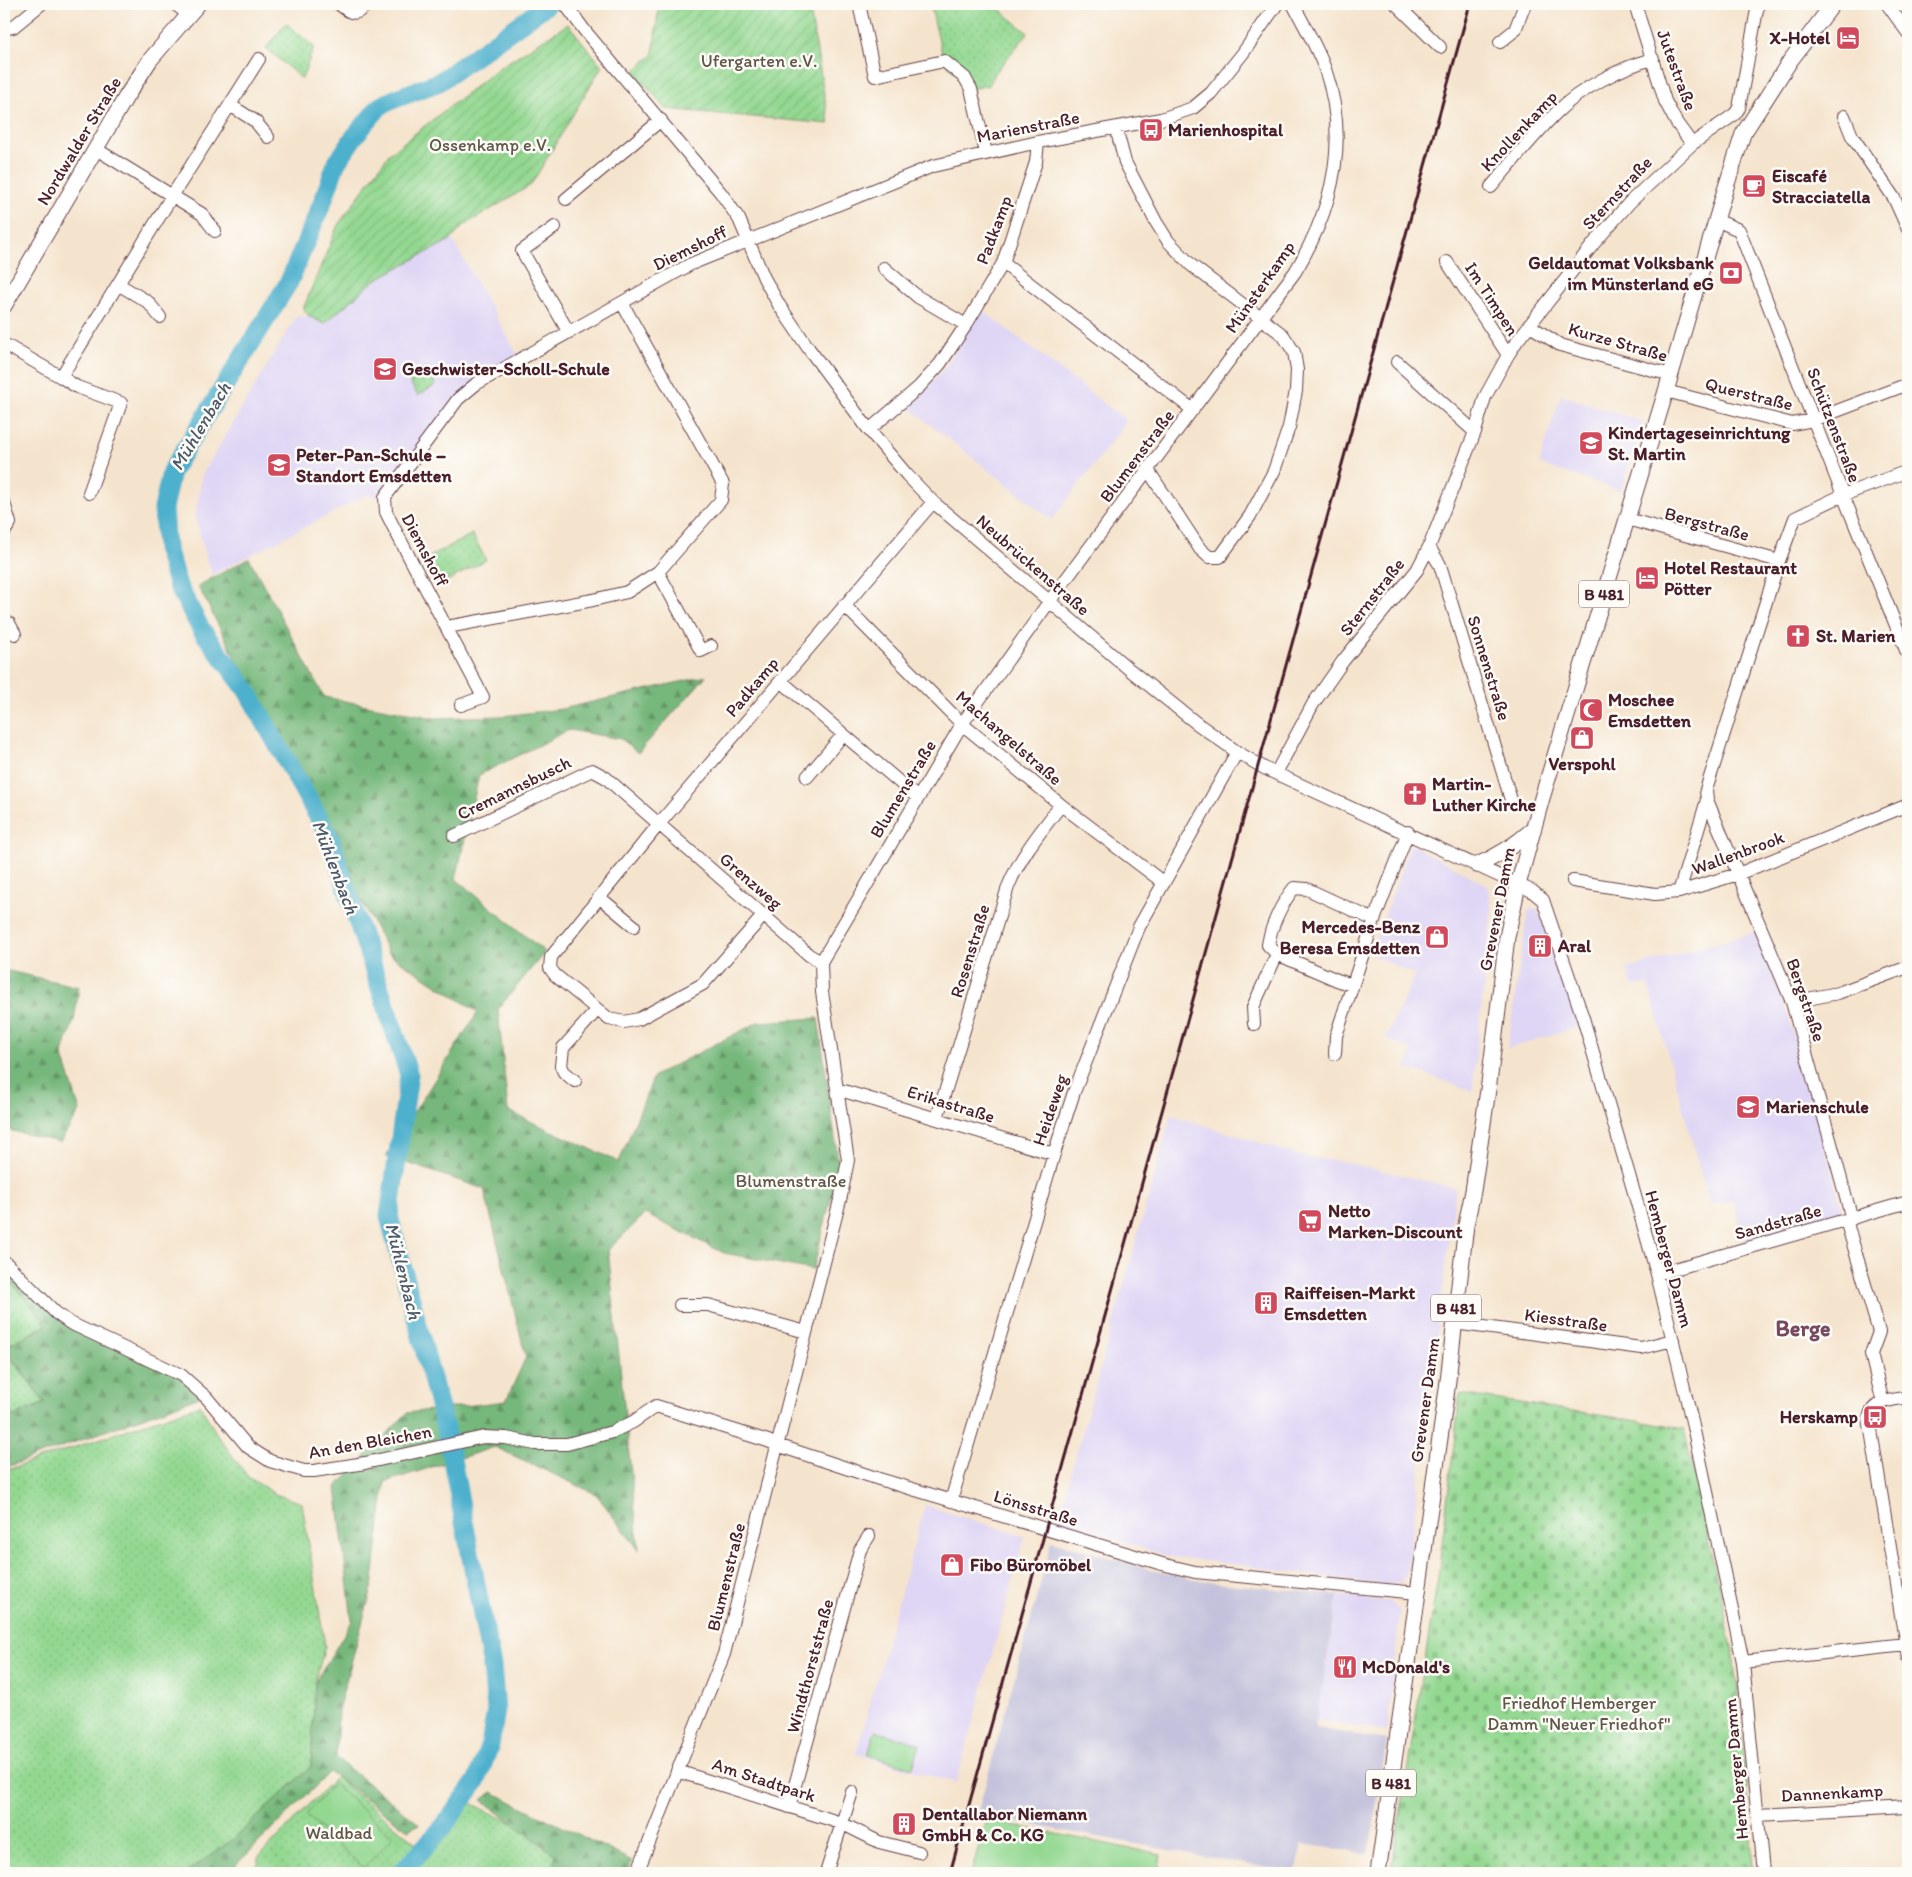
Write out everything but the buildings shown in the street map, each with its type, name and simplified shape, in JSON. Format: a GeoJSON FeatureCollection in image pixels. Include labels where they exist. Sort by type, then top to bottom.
{"type":"FeatureCollection","features":[{"type":"Feature","properties":{"kind":"main road","name":"Grevener Damm"},"geometry":{"type":"LineString","coordinates":[[1378,1873],[1447,1389],[1466,1225],[1489,1083],[1507,937],[1518,885],[1532,830],[1671,375],[1716,220],[1744,134],[1790,61],[1833,4]]}},
{"type":"Feature","properties":{"kind":"main road","name":"Nordwalder Straße"},"geometry":{"type":"LineString","coordinates":[[4,306],[126,96],[150,60],[193,9]]}},
{"type":"Feature","properties":{"kind":"main road"},"geometry":{"type":"LineString","coordinates":[[1477,865],[1496,857],[1532,830]]}},
{"type":"Feature","properties":{"kind":"street"},"geometry":{"type":"LineString","coordinates":[[4,29],[13,27],[40,4]]}},
{"type":"Feature","properties":{"kind":"street"},"geometry":{"type":"LineString","coordinates":[[175,4],[193,9]]}},
{"type":"Feature","properties":{"kind":"street"},"geometry":{"type":"LineString","coordinates":[[339,4],[348,11],[356,13],[368,4]]}},
{"type":"Feature","properties":{"kind":"street"},"geometry":{"type":"LineString","coordinates":[[859,4],[875,76],[944,61],[965,78],[971,89],[986,153]]}},
{"type":"Feature","properties":{"kind":"street","name":"Marienstraße"},"geometry":{"type":"LineString","coordinates":[[748,240],[933,166],[1038,142],[1161,119],[1193,108],[1211,93],[1243,53],[1277,4]]}},
{"type":"Feature","properties":{"kind":"street","name":"Münsterkamp"},"geometry":{"type":"LineString","coordinates":[[1194,410],[1295,272],[1311,246],[1322,222],[1330,196],[1338,140],[1333,101],[1325,68],[1293,4]]}},
{"type":"Feature","properties":{"kind":"street"},"geometry":{"type":"LineString","coordinates":[[1396,4],[1440,47]]}},
{"type":"Feature","properties":{"kind":"street"},"geometry":{"type":"LineString","coordinates":[[1500,42],[1515,30],[1525,4]]}},
{"type":"Feature","properties":{"kind":"street","name":"Jutestraße"},"geometry":{"type":"LineString","coordinates":[[1635,4],[1665,101],[1676,122],[1692,144]]}},
{"type":"Feature","properties":{"kind":"street","name":"Sternstraße"},"geometry":{"type":"LineString","coordinates":[[1276,773],[1313,704],[1343,661],[1417,570],[1429,547],[1475,432],[1486,397],[1508,355],[1529,325],[1595,242],[1630,202],[1692,144],[1735,114],[1738,108],[1758,4]]}},
{"type":"Feature","properties":{"kind":"street"},"geometry":{"type":"LineString","coordinates":[[1887,4],[1908,33]]}},
{"type":"Feature","properties":{"kind":"street","name":"Neubrückenstraße"},"geometry":{"type":"LineString","coordinates":[[569,9],[721,193],[739,219],[764,278],[779,305],[809,349],[869,430],[907,476],[933,502],[1130,670],[1195,722],[1237,752],[1276,773],[1408,832],[1518,885]]}},
{"type":"Feature","properties":{"kind":"street"},"geometry":{"type":"LineString","coordinates":[[61,377],[259,59]]}},
{"type":"Feature","properties":{"kind":"street","name":"Knollenkamp"},"geometry":{"type":"LineString","coordinates":[[1491,187],[1558,111],[1575,97],[1624,69],[1653,59]]}},
{"type":"Feature","properties":{"kind":"street"},"geometry":{"type":"LineString","coordinates":[[230,105],[255,121],[268,137]]}},
{"type":"Feature","properties":{"kind":"street"},"geometry":{"type":"LineString","coordinates":[[1844,116],[1852,136],[1894,198],[1908,229]]}},
{"type":"Feature","properties":{"kind":"street"},"geometry":{"type":"LineString","coordinates":[[566,199],[661,120]]}},
{"type":"Feature","properties":{"kind":"street"},"geometry":{"type":"LineString","coordinates":[[1116,128],[1125,162],[1168,241],[1191,265],[1283,335],[1294,352],[1297,370],[1296,391],[1289,427],[1274,471],[1250,516],[1220,557],[1209,557],[1200,549],[1148,470]]}},
{"type":"Feature","properties":{"kind":"street","name":"Padkamp"},"geometry":{"type":"LineString","coordinates":[[869,430],[920,387],[940,364],[1003,263],[1036,162],[1038,142]]}},
{"type":"Feature","properties":{"kind":"street"},"geometry":{"type":"LineString","coordinates":[[96,149],[202,214],[215,231]]}},
{"type":"Feature","properties":{"kind":"street","name":"Schützenstraße"},"geometry":{"type":"LineString","coordinates":[[1716,220],[1739,230],[1908,655]]}},
{"type":"Feature","properties":{"kind":"street"},"geometry":{"type":"LineString","coordinates":[[556,227],[522,250],[568,331]]}},
{"type":"Feature","properties":{"kind":"street","name":"Diemshoff"},"geometry":{"type":"LineString","coordinates":[[461,705],[483,697],[386,512],[385,497],[458,399],[476,384],[690,264],[748,240]]}},
{"type":"Feature","properties":{"kind":"street","name":"Im Timpen"},"geometry":{"type":"LineString","coordinates":[[1447,262],[1508,355]]}},
{"type":"Feature","properties":{"kind":"street","name":"Blumenstraße"},"geometry":{"type":"LineString","coordinates":[[637,1873],[724,1654],[841,1196],[848,1160],[822,992],[821,962],[962,724],[1049,602],[1194,410],[1003,263]]}},
{"type":"Feature","properties":{"kind":"street"},"geometry":{"type":"LineString","coordinates":[[884,268],[918,297],[966,325]]}},
{"type":"Feature","properties":{"kind":"street"},"geometry":{"type":"LineString","coordinates":[[118,284],[148,302],[160,317]]}},
{"type":"Feature","properties":{"kind":"street"},"geometry":{"type":"LineString","coordinates":[[447,627],[627,592],[658,572],[721,500],[723,484],[622,303]]}},
{"type":"Feature","properties":{"kind":"street","name":"Kurze Straße"},"geometry":{"type":"LineString","coordinates":[[1529,325],[1560,346],[1671,375]]}},
{"type":"Feature","properties":{"kind":"street"},"geometry":{"type":"LineString","coordinates":[[4,344],[78,387],[121,403],[89,494]]}},
{"type":"Feature","properties":{"kind":"street"},"geometry":{"type":"LineString","coordinates":[[1397,362],[1475,432]]}},
{"type":"Feature","properties":{"kind":"street","name":"Querstraße"},"geometry":{"type":"LineString","coordinates":[[1666,391],[1792,424],[1813,420],[1908,384]]}},
{"type":"Feature","properties":{"kind":"street"},"geometry":{"type":"LineString","coordinates":[[1679,892],[1706,800],[1706,790],[1779,562],[1795,518],[1843,495],[1908,471]]}},
{"type":"Feature","properties":{"kind":"street","name":"Padkamp"},"geometry":{"type":"LineString","coordinates":[[597,1010],[555,975],[550,968],[551,957],[659,824],[933,502]]}},
{"type":"Feature","properties":{"kind":"street"},"geometry":{"type":"LineString","coordinates":[[4,503],[10,523],[4,532]]}},
{"type":"Feature","properties":{"kind":"street","name":"Bergstraße"},"geometry":{"type":"LineString","coordinates":[[1627,520],[1779,562]]}},
{"type":"Feature","properties":{"kind":"street","name":"Sonnenstraße"},"geometry":{"type":"LineString","coordinates":[[1429,547],[1440,565],[1511,800]]}},
{"type":"Feature","properties":{"kind":"street"},"geometry":{"type":"LineString","coordinates":[[658,572],[701,651],[711,646]]}},
{"type":"Feature","properties":{"kind":"street","name":"Machangelstraße"},"geometry":{"type":"LineString","coordinates":[[844,605],[962,724],[1061,805],[1164,883]]}},
{"type":"Feature","properties":{"kind":"street"},"geometry":{"type":"LineString","coordinates":[[4,622],[9,622],[15,634]]}},
{"type":"Feature","properties":{"kind":"street"},"geometry":{"type":"LineString","coordinates":[[780,681],[918,798]]}},
{"type":"Feature","properties":{"kind":"street"},"geometry":{"type":"LineString","coordinates":[[807,777],[843,735]]}},
{"type":"Feature","properties":{"kind":"street","name":"Heideweg"},"geometry":{"type":"LineString","coordinates":[[951,1501],[1074,1092],[1139,927],[1237,752]]}},
{"type":"Feature","properties":{"kind":"street","name":"Cremannsbusch"},"geometry":{"type":"LineString","coordinates":[[454,836],[592,770],[605,778],[659,824]]}},
{"type":"Feature","properties":{"kind":"street","name":"Bergstraße"},"geometry":{"type":"LineString","coordinates":[[1706,800],[1792,1002],[1879,1332],[1871,1354],[1883,1403]]}},
{"type":"Feature","properties":{"kind":"street","name":"Rosenstraße"},"geometry":{"type":"LineString","coordinates":[[937,1118],[1014,871],[1027,849],[1061,805]]}},
{"type":"Feature","properties":{"kind":"street","name":"Wallenbrook"},"geometry":{"type":"LineString","coordinates":[[1573,882],[1655,894],[1679,892],[1738,874],[1908,805]]}},
{"type":"Feature","properties":{"kind":"street","name":"Grenzweg"},"geometry":{"type":"LineString","coordinates":[[659,824],[763,916],[809,955],[821,962]]}},
{"type":"Feature","properties":{"kind":"street"},"geometry":{"type":"LineString","coordinates":[[1335,1054],[1336,1036],[1352,985],[1374,920],[1408,832]]}},
{"type":"Feature","properties":{"kind":"street","name":"Hemberger Damm"},"geometry":{"type":"LineString","coordinates":[[1518,885],[1532,891],[1543,900],[1547,908],[1583,1018],[1657,1274],[1693,1426],[1743,1662],[1763,1873]]}},
{"type":"Feature","properties":{"kind":"street"},"geometry":{"type":"LineString","coordinates":[[1352,985],[1277,954],[1268,945],[1270,932],[1287,896],[1294,888],[1307,889],[1374,920]]}},
{"type":"Feature","properties":{"kind":"street"},"geometry":{"type":"LineString","coordinates":[[600,897],[634,926]]}},
{"type":"Feature","properties":{"kind":"street"},"geometry":{"type":"LineString","coordinates":[[575,1082],[564,1072],[561,1066],[563,1048],[597,1010],[610,1019],[624,1022],[639,1018],[703,984],[763,916]]}},
{"type":"Feature","properties":{"kind":"street"},"geometry":{"type":"LineString","coordinates":[[1254,1024],[1253,1007],[1277,954]]}},
{"type":"Feature","properties":{"kind":"street"},"geometry":{"type":"LineString","coordinates":[[1792,1002],[1838,993],[1908,968]]}},
{"type":"Feature","properties":{"kind":"street","name":"Erikastraße"},"geometry":{"type":"LineString","coordinates":[[838,1089],[1054,1154]]}},
{"type":"Feature","properties":{"kind":"street","name":"Sandstraße"},"geometry":{"type":"LineString","coordinates":[[1657,1274],[1908,1202]]}},
{"type":"Feature","properties":{"kind":"street","name":"An den Bleichen"},"geometry":{"type":"LineString","coordinates":[[4,1261],[56,1313],[70,1323],[181,1375],[194,1385],[248,1447],[270,1461],[294,1469],[314,1471],[484,1437],[506,1438],[535,1444],[567,1444],[612,1432],[633,1422],[656,1406]]}},
{"type":"Feature","properties":{"kind":"street"},"geometry":{"type":"LineString","coordinates":[[680,1304],[708,1305],[806,1332]]}},
{"type":"Feature","properties":{"kind":"street","name":"Kiesstraße"},"geometry":{"type":"LineString","coordinates":[[1454,1323],[1642,1348],[1672,1340]]}},
{"type":"Feature","properties":{"kind":"street"},"geometry":{"type":"LineString","coordinates":[[1908,1397],[1883,1403],[1873,1408],[1869,1418],[1908,1658]]}},
{"type":"Feature","properties":{"kind":"street","name":"Lönsstraße"},"geometry":{"type":"LineString","coordinates":[[656,1406],[768,1440],[777,1445],[951,1501],[1162,1564],[1195,1572],[1418,1593]]}},
{"type":"Feature","properties":{"kind":"street","name":"Windthorststraße"},"geometry":{"type":"LineString","coordinates":[[790,1807],[860,1550],[869,1536]]}},
{"type":"Feature","properties":{"kind":"street"},"geometry":{"type":"LineString","coordinates":[[1743,1662],[1906,1644]]}},
{"type":"Feature","properties":{"kind":"street","name":"Am Stadtpark"},"geometry":{"type":"LineString","coordinates":[[677,1771],[841,1823],[879,1842],[919,1852]]}},
{"type":"Feature","properties":{"kind":"street"},"geometry":{"type":"LineString","coordinates":[[826,1873],[852,1792]]}},
{"type":"Feature","properties":{"kind":"street","name":"Dannenkamp"},"geometry":{"type":"LineString","coordinates":[[1757,1814],[1908,1807]]}},
{"type":"Feature","properties":{"kind":"shaded area","name":"Geschwister-Scholl-Schule"},"geometry":{"type":"Polygon","coordinates":[[[452,239],[520,359],[476,384],[385,497],[367,495],[212,575],[195,518],[202,475],[296,317],[309,316],[324,324],[375,280],[452,239]]]}},
{"type":"Feature","properties":{"kind":"shaded area"},"geometry":{"type":"Polygon","coordinates":[[[982,310],[1127,421],[1052,520],[908,407],[923,393],[945,367],[982,310]]]}},
{"type":"Feature","properties":{"kind":"shaded area","name":"Kindertageseinrichtung St. Martin"},"geometry":{"type":"Polygon","coordinates":[[[1561,395],[1644,422],[1621,491],[1539,464],[1561,395]]]}},
{"type":"Feature","properties":{"kind":"shaded area"},"geometry":{"type":"Polygon","coordinates":[[[1411,844],[1487,885],[1492,911],[1472,1091],[1406,1067],[1411,1050],[1386,1038],[1415,975],[1370,954],[1411,844]]]}},
{"type":"Feature","properties":{"kind":"shaded area"},"geometry":{"type":"Polygon","coordinates":[[[1528,910],[1538,910],[1580,1026],[1507,1049],[1528,910]]]}},
{"type":"Feature","properties":{"kind":"shaded area","name":"Marienschule"},"geometry":{"type":"Polygon","coordinates":[[[1756,932],[1788,1015],[1843,1212],[1743,1242],[1733,1200],[1710,1205],[1648,984],[1632,986],[1627,969],[1756,932]]]}},
{"type":"Feature","properties":{"kind":"shaded area"},"geometry":{"type":"Polygon","coordinates":[[[1171,1115],[1305,1157],[1343,1162],[1456,1188],[1408,1570],[1401,1582],[1385,1585],[1167,1556],[1058,1520],[1171,1115]]]}},
{"type":"Feature","properties":{"kind":"shaded area"},"geometry":{"type":"Polygon","coordinates":[[[925,1505],[1025,1537],[956,1783],[856,1754],[925,1505]]]}},
{"type":"Feature","properties":{"kind":"shaded area"},"geometry":{"type":"Polygon","coordinates":[[[1052,1541],[1160,1572],[1216,1583],[1338,1595],[1315,1728],[1387,1740],[1369,1854],[1302,1844],[1295,1873],[977,1815],[1052,1541]]]}},
{"type":"Feature","properties":{"kind":"shaded area"},"geometry":{"type":"Polygon","coordinates":[[[1338,1595],[1391,1602],[1400,1611],[1387,1731],[1316,1720],[1338,1595]]]}},
{"type":"Feature","properties":{"kind":"green space","name":"Ufergarten e.V."},"geometry":{"type":"Polygon","coordinates":[[[659,4],[809,4],[829,124],[666,109],[634,71],[653,55],[659,4]]]}},
{"type":"Feature","properties":{"kind":"green space"},"geometry":{"type":"Polygon","coordinates":[[[930,4],[993,4],[1028,33],[996,72],[989,85],[971,89],[944,61],[930,4]]]}},
{"type":"Feature","properties":{"kind":"green space"},"geometry":{"type":"Polygon","coordinates":[[[286,23],[314,47],[302,79],[266,48],[286,23]]]}},
{"type":"Feature","properties":{"kind":"green space","name":"Ossenkamp e.V."},"geometry":{"type":"Polygon","coordinates":[[[568,24],[602,66],[531,185],[463,226],[452,239],[375,280],[324,324],[309,316],[303,309],[338,225],[389,154],[500,67],[568,24]]]}},
{"type":"Feature","properties":{"kind":"green space"},"geometry":{"type":"Polygon","coordinates":[[[426,368],[436,385],[418,396],[408,379],[426,368]]]}},
{"type":"Feature","properties":{"kind":"green space"},"geometry":{"type":"Polygon","coordinates":[[[472,534],[486,560],[438,586],[424,560],[472,534]]]}},
{"type":"Feature","properties":{"kind":"green space"},"geometry":{"type":"Polygon","coordinates":[[[249,558],[324,697],[434,718],[502,716],[562,709],[706,676],[638,753],[621,739],[569,730],[479,775],[456,879],[545,952],[498,1009],[508,1111],[619,1162],[654,1076],[758,1022],[818,1018],[839,1167],[813,1270],[724,1253],[645,1214],[608,1250],[639,1550],[596,1494],[495,1447],[385,1482],[372,1588],[338,1710],[336,1758],[419,1824],[408,1830],[330,1772],[235,1866],[224,1873],[186,1873],[232,1840],[311,1767],[315,1683],[352,1621],[336,1487],[407,1413],[506,1401],[526,1357],[484,1189],[386,1156],[478,1012],[389,954],[198,586],[249,558]]]}},
{"type":"Feature","properties":{"kind":"green space"},"geometry":{"type":"Polygon","coordinates":[[[4,970],[79,987],[74,1021],[62,1053],[80,1111],[60,1142],[4,1129],[4,970]]]}},
{"type":"Feature","properties":{"kind":"green space"},"geometry":{"type":"Polygon","coordinates":[[[4,1265],[54,1314],[179,1376],[201,1396],[4,1468],[4,1420],[45,1403],[4,1347],[47,1325],[4,1274],[4,1265]]]}},
{"type":"Feature","properties":{"kind":"green space"},"geometry":{"type":"Polygon","coordinates":[[[4,1274],[47,1325],[4,1347],[4,1274]]]}},
{"type":"Feature","properties":{"kind":"green space"},"geometry":{"type":"Polygon","coordinates":[[[4,1349],[45,1403],[4,1420],[4,1349]]]}},
{"type":"Feature","properties":{"kind":"green space","name":"Friedhof Hemberger Damm \"Neuer Friedhof\""},"geometry":{"type":"Polygon","coordinates":[[[1460,1394],[1684,1429],[1735,1661],[1748,1798],[1752,1873],[1391,1873],[1438,1577],[1460,1394]]]}},
{"type":"Feature","properties":{"kind":"green space"},"geometry":{"type":"Polygon","coordinates":[[[200,1405],[218,1436],[248,1477],[275,1494],[302,1503],[325,1646],[315,1683],[311,1767],[232,1840],[186,1873],[4,1873],[4,1471],[200,1405]]]}},
{"type":"Feature","properties":{"kind":"green space"},"geometry":{"type":"Polygon","coordinates":[[[875,1731],[920,1744],[913,1768],[868,1755],[875,1731]]]}},
{"type":"Feature","properties":{"kind":"green space","name":"Waldbad"},"geometry":{"type":"Polygon","coordinates":[[[336,1777],[429,1854],[471,1803],[557,1845],[579,1873],[235,1873],[244,1868],[258,1866],[258,1858],[336,1777]]]}},
{"type":"Feature","properties":{"kind":"green space"},"geometry":{"type":"Polygon","coordinates":[[[334,1784],[393,1837],[364,1868],[306,1815],[334,1784]]]}},
{"type":"Feature","properties":{"kind":"green space"},"geometry":{"type":"Polygon","coordinates":[[[492,1792],[632,1861],[627,1873],[552,1873],[555,1855],[482,1800],[492,1792]]]}},
{"type":"Feature","properties":{"kind":"green space"},"geometry":{"type":"Polygon","coordinates":[[[987,1820],[1161,1855],[1158,1873],[971,1873],[987,1820]]]}},
{"type":"Feature","properties":{"kind":"waterway","name":"Mühlenbach"},"geometry":{"type":"LineString","coordinates":[[401,1873],[444,1826],[477,1780],[490,1745],[496,1710],[492,1666],[448,1439],[389,1216],[409,1075],[329,836],[246,689],[201,629],[178,586],[166,548],[163,509],[171,472],[289,282],[323,201],[336,164],[354,137],[380,106],[439,82],[548,4]]}},
{"type":"Feature","properties":{"kind":"railway"},"geometry":{"type":"LineString","coordinates":[[950,1873],[1470,4]]}},
{"type":"Feature","properties":{"kind":"place","name":"X-Hotel"},"geometry":{"type":"Point","coordinates":[1848,38]}},
{"type":"Feature","properties":{"kind":"place","name":"Marienhospital"},"geometry":{"type":"Point","coordinates":[1151,130]}},
{"type":"Feature","properties":{"kind":"place","name":"Eiscafé Stracciatella"},"geometry":{"type":"Point","coordinates":[1754,186]}},
{"type":"Feature","properties":{"kind":"place","name":"Geldautomat Volksbank im Münsterland eG"},"geometry":{"type":"Point","coordinates":[1731,273]}},
{"type":"Feature","properties":{"kind":"place","name":"Geschwister-Scholl-Schule"},"geometry":{"type":"Point","coordinates":[385,369]}},
{"type":"Feature","properties":{"kind":"place","name":"Kindertageseinrichtung St. Martin"},"geometry":{"type":"Point","coordinates":[1591,443]}},
{"type":"Feature","properties":{"kind":"place","name":"Peter-Pan-Schule – Standort Emsdetten"},"geometry":{"type":"Point","coordinates":[279,465]}},
{"type":"Feature","properties":{"kind":"place","name":"Hotel Restaurant Pötter"},"geometry":{"type":"Point","coordinates":[1647,578]}},
{"type":"Feature","properties":{"kind":"place","name":"St. Marien"},"geometry":{"type":"Point","coordinates":[1798,636]}},
{"type":"Feature","properties":{"kind":"place","name":"Moschee Emsdetten"},"geometry":{"type":"Point","coordinates":[1591,710]}},
{"type":"Feature","properties":{"kind":"place","name":"Verspohl"},"geometry":{"type":"Point","coordinates":[1582,738]}},
{"type":"Feature","properties":{"kind":"place","name":"Martin- Luther Kirche"},"geometry":{"type":"Point","coordinates":[1415,794]}},
{"type":"Feature","properties":{"kind":"place","name":"Mercedes-Benz Beresa Emsdetten"},"geometry":{"type":"Point","coordinates":[1437,937]}},
{"type":"Feature","properties":{"kind":"place","name":"Aral"},"geometry":{"type":"Point","coordinates":[1540,946]}},
{"type":"Feature","properties":{"kind":"place","name":"Marienschule"},"geometry":{"type":"Point","coordinates":[1748,1107]}},
{"type":"Feature","properties":{"kind":"place","name":"Netto Marken-Discount"},"geometry":{"type":"Point","coordinates":[1310,1221]}},
{"type":"Feature","properties":{"kind":"place","name":"Raiffeisen-Markt Emsdetten"},"geometry":{"type":"Point","coordinates":[1266,1303]}},
{"type":"Feature","properties":{"kind":"place","name":"Herskamp"},"geometry":{"type":"Point","coordinates":[1875,1417]}},
{"type":"Feature","properties":{"kind":"place","name":"Fibo Büromöbel"},"geometry":{"type":"Point","coordinates":[952,1565]}},
{"type":"Feature","properties":{"kind":"place","name":"McDonald's"},"geometry":{"type":"Point","coordinates":[1345,1667]}},
{"type":"Feature","properties":{"kind":"place","name":"Dentallabor Niemann GmbH & Co. KG"},"geometry":{"type":"Point","coordinates":[904,1824]}},
{"type":"Feature","properties":{"kind":"district","name":"Berge"},"geometry":{"type":"Point","coordinates":[1803,1328]}}]}
